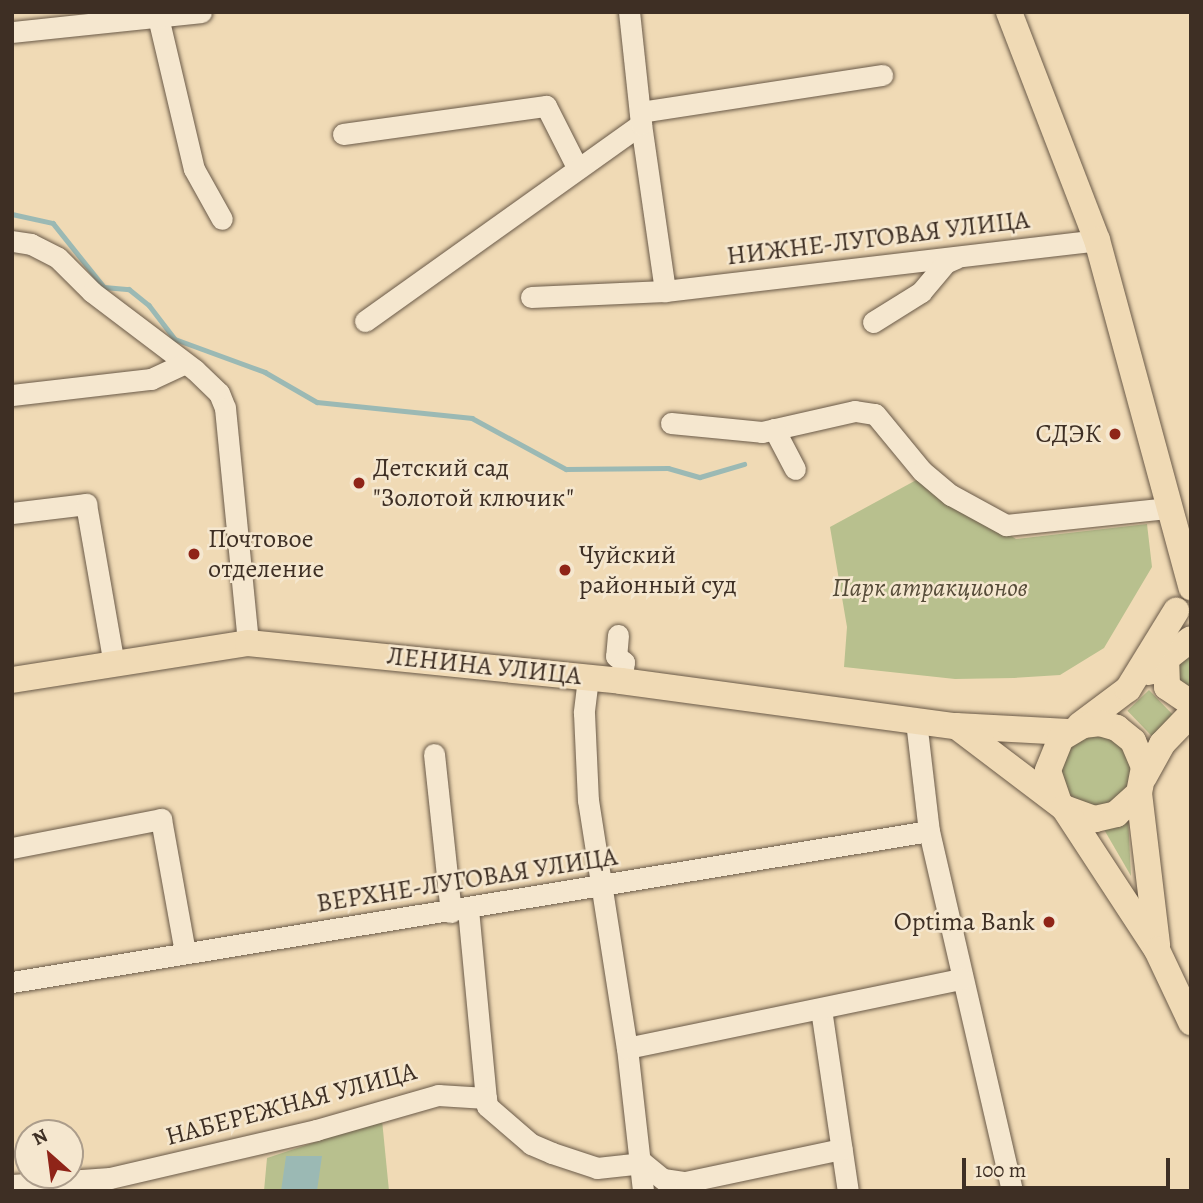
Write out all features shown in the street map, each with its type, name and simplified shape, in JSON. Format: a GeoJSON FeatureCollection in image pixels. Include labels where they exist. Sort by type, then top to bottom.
{"type":"FeatureCollection","features":[{"type":"Feature","properties":{"kind":"main road"},"geometry":{"type":"LineString","coordinates":[[1009,12],[1097,240],[1187,579],[1176,611],[1128,690]]}},
{"type":"Feature","properties":{"kind":"main road"},"geometry":{"type":"LineString","coordinates":[[1176,611],[1175,649],[1167,687],[1191,703]]}},
{"type":"Feature","properties":{"kind":"main road","name":"ЛЕНИНА УЛИЦА"},"geometry":{"type":"LineString","coordinates":[[12,680],[248,643],[621,681],[989,729]]}},
{"type":"Feature","properties":{"kind":"main road"},"geometry":{"type":"LineString","coordinates":[[1175,649],[1103,710],[1072,730],[1049,760],[1049,782],[1061,805],[1157,950],[1191,1022]]}},
{"type":"Feature","properties":{"kind":"main road"},"geometry":{"type":"LineString","coordinates":[[989,729],[1103,710]]}},
{"type":"Feature","properties":{"kind":"main road"},"geometry":{"type":"LineString","coordinates":[[956,726],[1078,816],[1105,818],[1125,809],[1142,785],[1162,744],[1191,714]]}},
{"type":"Feature","properties":{"kind":"main road"},"geometry":{"type":"LineString","coordinates":[[989,729],[1072,730],[1100,723],[1126,733],[1140,753],[1157,950]]}},
{"type":"Feature","properties":{"kind":"street"},"geometry":{"type":"LineString","coordinates":[[12,32],[50,25],[158,18],[201,12]]}},
{"type":"Feature","properties":{"kind":"street"},"geometry":{"type":"LineString","coordinates":[[629,12],[665,291]]}},
{"type":"Feature","properties":{"kind":"street"},"geometry":{"type":"LineString","coordinates":[[158,18],[194,169],[222,219]]}},
{"type":"Feature","properties":{"kind":"street"},"geometry":{"type":"LineString","coordinates":[[365,321],[641,118],[882,75]]}},
{"type":"Feature","properties":{"kind":"street"},"geometry":{"type":"LineString","coordinates":[[343,134],[546,106],[577,167]]}},
{"type":"Feature","properties":{"kind":"street","name":"НИЖНЕ-ЛУГОВАЯ УЛИЦА"},"geometry":{"type":"LineString","coordinates":[[531,297],[665,291],[1097,240]]}},
{"type":"Feature","properties":{"kind":"street"},"geometry":{"type":"LineString","coordinates":[[12,241],[31,244],[58,258],[92,292],[206,379],[225,408],[248,643]]}},
{"type":"Feature","properties":{"kind":"street"},"geometry":{"type":"LineString","coordinates":[[873,322],[921,292],[945,263],[959,257]]}},
{"type":"Feature","properties":{"kind":"street"},"geometry":{"type":"LineString","coordinates":[[12,395],[151,379],[183,364]]}},
{"type":"Feature","properties":{"kind":"street"},"geometry":{"type":"LineString","coordinates":[[671,423],[774,429],[855,411],[875,414],[922,471],[951,495],[1006,525],[1169,508]]}},
{"type":"Feature","properties":{"kind":"street"},"geometry":{"type":"LineString","coordinates":[[774,429],[795,469]]}},
{"type":"Feature","properties":{"kind":"street"},"geometry":{"type":"LineString","coordinates":[[12,513],[86,504],[114,664]]}},
{"type":"Feature","properties":{"kind":"street"},"geometry":{"type":"LineString","coordinates":[[618,635],[616,656],[624,662],[621,681]]}},
{"type":"Feature","properties":{"kind":"street"},"geometry":{"type":"LineString","coordinates":[[588,678],[584,713],[589,800],[628,1048],[643,1163],[643,1191]]}},
{"type":"Feature","properties":{"kind":"street"},"geometry":{"type":"LineString","coordinates":[[916,721],[929,831],[1012,1191]]}},
{"type":"Feature","properties":{"kind":"street"},"geometry":{"type":"LineString","coordinates":[[434,754],[488,1106],[531,1144],[552,1153],[597,1168],[643,1163],[663,1179],[685,1182],[842,1149]]}},
{"type":"Feature","properties":{"kind":"street"},"geometry":{"type":"LineString","coordinates":[[12,848],[161,819],[185,951]]}},
{"type":"Feature","properties":{"kind":"street","name":"ВЕРХНЕ-ЛУГОВАЯ УЛИЦА"},"geometry":{"type":"LineString","coordinates":[[12,982],[185,951],[601,888],[929,831]]}},
{"type":"Feature","properties":{"kind":"street"},"geometry":{"type":"LineString","coordinates":[[628,1048],[961,979]]}},
{"type":"Feature","properties":{"kind":"street"},"geometry":{"type":"LineString","coordinates":[[821,1009],[849,1191]]}},
{"type":"Feature","properties":{"kind":"street","name":"НАБЕРЕЖНАЯ УЛИЦА"},"geometry":{"type":"LineString","coordinates":[[12,1185],[110,1178],[316,1130],[438,1095],[486,1098]]}},
{"type":"Feature","properties":{"kind":"street"},"geometry":{"type":"LineString","coordinates":[[643,1163],[665,1191]]}},
{"type":"Feature","properties":{"kind":"green space","name":"Парк атракционов"},"geometry":{"type":"Polygon","coordinates":[[[920,478],[1016,539],[1147,524],[1152,567],[1104,648],[1060,675],[955,679],[844,667],[847,627],[830,527],[920,478]]]}},
{"type":"Feature","properties":{"kind":"green space"},"geometry":{"type":"Polygon","coordinates":[[[1191,649],[1191,693],[1180,687],[1174,666],[1191,649]]]}},
{"type":"Feature","properties":{"kind":"green space"},"geometry":{"type":"Polygon","coordinates":[[[1149,690],[1173,715],[1152,736],[1127,711],[1149,690]]]}},
{"type":"Feature","properties":{"kind":"green space"},"geometry":{"type":"Polygon","coordinates":[[[1103,736],[1116,742],[1125,751],[1129,757],[1129,785],[1121,796],[1110,804],[1089,806],[1071,796],[1063,785],[1061,764],[1071,746],[1082,738],[1103,736]]]}},
{"type":"Feature","properties":{"kind":"green space"},"geometry":{"type":"Polygon","coordinates":[[[1128,817],[1131,876],[1102,826],[1128,817]]]}},
{"type":"Feature","properties":{"kind":"green space"},"geometry":{"type":"Polygon","coordinates":[[[382,1120],[389,1191],[264,1191],[267,1158],[382,1120]]]}},
{"type":"Feature","properties":{"kind":"water"},"geometry":{"type":"Polygon","coordinates":[[[286,1156],[322,1156],[317,1191],[281,1191],[286,1156]]]}},
{"type":"Feature","properties":{"kind":"waterway"},"geometry":{"type":"LineString","coordinates":[[12,214],[53,223],[104,287],[129,289],[149,305],[175,339],[265,372],[317,402],[472,418],[566,469],[668,468],[700,477],[744,464]]}},
{"type":"Feature","properties":{"kind":"place","name":"СДЭК"},"geometry":{"type":"Point","coordinates":[1115,434]}},
{"type":"Feature","properties":{"kind":"place","name":"Детский сад \"Золотой ключик\""},"geometry":{"type":"Point","coordinates":[359,483]}},
{"type":"Feature","properties":{"kind":"place","name":"Почтовое отделение"},"geometry":{"type":"Point","coordinates":[194,554]}},
{"type":"Feature","properties":{"kind":"place","name":"Чуйский районный суд"},"geometry":{"type":"Point","coordinates":[565,570]}},
{"type":"Feature","properties":{"kind":"place","name":"Optima Bank"},"geometry":{"type":"Point","coordinates":[1049,922]}}]}
